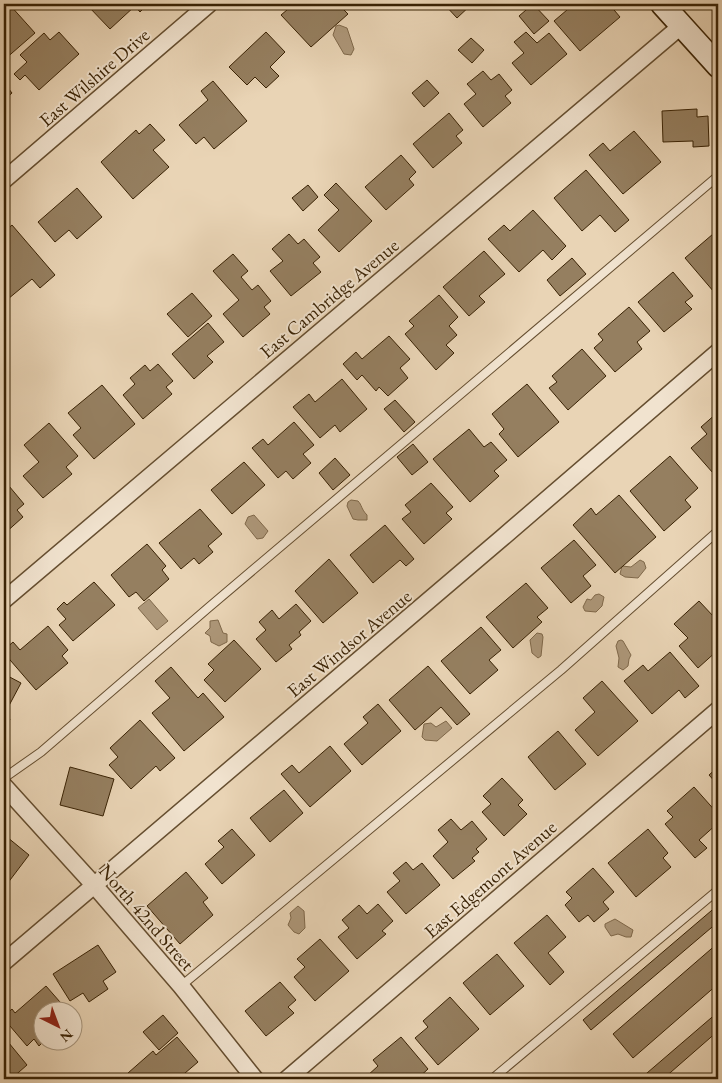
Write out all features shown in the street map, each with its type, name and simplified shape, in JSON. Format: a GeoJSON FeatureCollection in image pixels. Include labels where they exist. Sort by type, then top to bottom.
{"type":"FeatureCollection","features":[{"type":"Feature","properties":{"kind":"main road"},"geometry":{"type":"LineString","coordinates":[[662,4],[718,66]]}},
{"type":"Feature","properties":{"kind":"street","name":"East Wilshire Drive"},"geometry":{"type":"LineString","coordinates":[[4,180],[209,4]]}},
{"type":"Feature","properties":{"kind":"street","name":"East Cambridge Avenue"},"geometry":{"type":"LineString","coordinates":[[4,600],[681,26]]}},
{"type":"Feature","properties":{"kind":"street","name":"East Windsor Avenue"},"geometry":{"type":"LineString","coordinates":[[4,962],[495,545],[718,352]]}},
{"type":"Feature","properties":{"kind":"street","name":"East Edgemont Avenue"},"geometry":{"type":"LineString","coordinates":[[288,1079],[718,710]]}},
{"type":"Feature","properties":{"kind":"street","name":"North 42nd Street"},"geometry":{"type":"LineString","coordinates":[[4,786],[181,986],[246,1076]]}},
{"type":"Feature","properties":{"kind":"lane"},"geometry":{"type":"LineString","coordinates":[[4,778],[41,752],[718,176]]}},
{"type":"Feature","properties":{"kind":"lane"},"geometry":{"type":"LineString","coordinates":[[181,986],[561,670],[718,531]]}},
{"type":"Feature","properties":{"kind":"lane"},"geometry":{"type":"LineString","coordinates":[[492,1079],[718,890]]}},
{"type":"Feature","properties":{"kind":"shaded area"},"geometry":{"type":"Polygon","coordinates":[[[339,25],[347,28],[354,49],[351,55],[344,54],[333,35],[336,26],[339,25]]]}},
{"type":"Feature","properties":{"kind":"shaded area"},"geometry":{"type":"Polygon","coordinates":[[[351,500],[358,501],[367,515],[367,520],[353,519],[347,506],[351,500]]]}},
{"type":"Feature","properties":{"kind":"shaded area"},"geometry":{"type":"Polygon","coordinates":[[[254,515],[268,531],[263,538],[257,539],[245,524],[248,517],[254,515]]]}},
{"type":"Feature","properties":{"kind":"shaded area"},"geometry":{"type":"Polygon","coordinates":[[[640,560],[644,562],[646,568],[638,578],[625,577],[620,574],[622,566],[631,567],[640,560]]]}},
{"type":"Feature","properties":{"kind":"shaded area"},"geometry":{"type":"Polygon","coordinates":[[[599,594],[604,597],[602,606],[596,612],[585,611],[583,607],[587,599],[591,600],[595,595],[599,594]]]}},
{"type":"Feature","properties":{"kind":"shaded area"},"geometry":{"type":"Polygon","coordinates":[[[149,599],[168,621],[157,630],[138,608],[149,599]]]}},
{"type":"Feature","properties":{"kind":"shaded area"},"geometry":{"type":"Polygon","coordinates":[[[218,620],[223,633],[227,634],[227,642],[219,646],[211,642],[210,636],[205,633],[210,628],[210,621],[218,620]]]}},
{"type":"Feature","properties":{"kind":"shaded area"},"geometry":{"type":"Polygon","coordinates":[[[537,633],[542,634],[543,637],[541,656],[538,658],[532,653],[530,640],[537,633]]]}},
{"type":"Feature","properties":{"kind":"shaded area"},"geometry":{"type":"Polygon","coordinates":[[[621,640],[631,655],[628,666],[623,670],[618,667],[619,658],[616,646],[618,641],[621,640]]]}},
{"type":"Feature","properties":{"kind":"shaded area"},"geometry":{"type":"Polygon","coordinates":[[[446,721],[452,728],[437,741],[425,740],[422,737],[424,724],[431,723],[436,727],[446,721]]]}},
{"type":"Feature","properties":{"kind":"shaded area"},"geometry":{"type":"Polygon","coordinates":[[[298,906],[304,911],[305,928],[299,934],[294,932],[288,925],[291,918],[290,913],[298,906]]]}},
{"type":"Feature","properties":{"kind":"shaded area"},"geometry":{"type":"Polygon","coordinates":[[[615,919],[633,930],[631,937],[618,934],[611,936],[605,924],[615,919]]]}},
{"type":"Feature","properties":{"kind":"building"},"geometry":{"type":"Polygon","coordinates":[[[4,4],[9,4],[35,33],[4,60],[4,4]]]}},
{"type":"Feature","properties":{"kind":"building"},"geometry":{"type":"Polygon","coordinates":[[[91,4],[148,4],[140,12],[135,6],[110,29],[88,6],[91,4]]]}},
{"type":"Feature","properties":{"kind":"building"},"geometry":{"type":"Polygon","coordinates":[[[294,4],[351,4],[344,10],[348,14],[311,47],[281,15],[294,4]]]}},
{"type":"Feature","properties":{"kind":"building"},"geometry":{"type":"Polygon","coordinates":[[[444,4],[472,4],[457,18],[444,4]]]}},
{"type":"Feature","properties":{"kind":"building"},"geometry":{"type":"Polygon","coordinates":[[[533,4],[549,21],[534,34],[519,16],[533,4]]]}},
{"type":"Feature","properties":{"kind":"building"},"geometry":{"type":"Polygon","coordinates":[[[574,4],[609,4],[620,17],[580,51],[554,21],[574,4]]]}},
{"type":"Feature","properties":{"kind":"building"},"geometry":{"type":"Polygon","coordinates":[[[59,32],[79,54],[39,90],[25,75],[20,80],[14,74],[27,62],[20,55],[44,33],[50,40],[59,32]]]}},
{"type":"Feature","properties":{"kind":"building"},"geometry":{"type":"Polygon","coordinates":[[[266,32],[285,52],[270,67],[279,76],[266,88],[255,77],[247,85],[229,67],[266,32]]]}},
{"type":"Feature","properties":{"kind":"building"},"geometry":{"type":"Polygon","coordinates":[[[526,32],[537,43],[549,33],[567,54],[531,85],[512,63],[524,53],[514,42],[526,32]]]}},
{"type":"Feature","properties":{"kind":"building"},"geometry":{"type":"Polygon","coordinates":[[[471,38],[484,50],[472,63],[458,50],[471,38]]]}},
{"type":"Feature","properties":{"kind":"building"},"geometry":{"type":"Polygon","coordinates":[[[483,71],[491,80],[499,74],[512,90],[505,96],[511,103],[483,127],[464,104],[476,94],[467,84],[483,71]]]}},
{"type":"Feature","properties":{"kind":"building"},"geometry":{"type":"Polygon","coordinates":[[[427,80],[439,93],[424,107],[412,93],[427,80]]]}},
{"type":"Feature","properties":{"kind":"building"},"geometry":{"type":"Polygon","coordinates":[[[213,81],[247,121],[214,149],[204,137],[196,144],[179,125],[208,100],[201,91],[213,81]]]}},
{"type":"Feature","properties":{"kind":"building"},"geometry":{"type":"Polygon","coordinates":[[[4,83],[12,93],[4,100],[4,83]]]}},
{"type":"Feature","properties":{"kind":"building"},"geometry":{"type":"Polygon","coordinates":[[[4,108],[9,114],[4,119],[4,108]]]}},
{"type":"Feature","properties":{"kind":"building"},"geometry":{"type":"Polygon","coordinates":[[[697,109],[697,117],[708,116],[709,146],[693,147],[693,141],[663,142],[662,111],[697,109]]]}},
{"type":"Feature","properties":{"kind":"building"},"geometry":{"type":"Polygon","coordinates":[[[449,113],[463,130],[456,136],[462,143],[433,168],[413,144],[449,113]]]}},
{"type":"Feature","properties":{"kind":"building"},"geometry":{"type":"Polygon","coordinates":[[[150,124],[165,140],[153,150],[169,167],[133,199],[101,162],[136,130],[139,134],[150,124]]]}},
{"type":"Feature","properties":{"kind":"building"},"geometry":{"type":"Polygon","coordinates":[[[634,131],[661,162],[623,194],[589,155],[603,143],[610,151],[634,131]]]}},
{"type":"Feature","properties":{"kind":"building"},"geometry":{"type":"Polygon","coordinates":[[[401,155],[416,172],[409,179],[414,185],[386,210],[365,187],[401,155]]]}},
{"type":"Feature","properties":{"kind":"building"},"geometry":{"type":"Polygon","coordinates":[[[586,170],[629,220],[615,232],[600,215],[582,231],[554,198],[586,170]]]}},
{"type":"Feature","properties":{"kind":"building"},"geometry":{"type":"Polygon","coordinates":[[[336,183],[372,221],[339,252],[318,230],[339,210],[324,195],[336,183]]]}},
{"type":"Feature","properties":{"kind":"building"},"geometry":{"type":"Polygon","coordinates":[[[308,185],[318,197],[303,211],[292,198],[308,185]]]}},
{"type":"Feature","properties":{"kind":"building"},"geometry":{"type":"Polygon","coordinates":[[[77,188],[102,217],[77,239],[69,230],[55,242],[38,222],[77,188]]]}},
{"type":"Feature","properties":{"kind":"building"},"geometry":{"type":"Polygon","coordinates":[[[533,210],[566,246],[552,260],[543,250],[519,272],[488,239],[504,225],[510,231],[533,210]]]}},
{"type":"Feature","properties":{"kind":"building"},"geometry":{"type":"Polygon","coordinates":[[[12,225],[55,275],[40,288],[32,279],[8,299],[4,294],[4,232],[12,225]]]}},
{"type":"Feature","properties":{"kind":"building"},"geometry":{"type":"Polygon","coordinates":[[[289,234],[298,244],[304,239],[320,257],[313,263],[321,272],[291,296],[270,271],[283,261],[272,249],[289,234]]]}},
{"type":"Feature","properties":{"kind":"building"},"geometry":{"type":"Polygon","coordinates":[[[713,234],[718,240],[718,289],[714,292],[685,258],[713,234]]]}},
{"type":"Feature","properties":{"kind":"building"},"geometry":{"type":"Polygon","coordinates":[[[484,251],[505,274],[479,296],[485,302],[469,316],[443,287],[484,251]]]}},
{"type":"Feature","properties":{"kind":"building"},"geometry":{"type":"Polygon","coordinates":[[[233,254],[248,271],[241,277],[252,290],[258,285],[271,301],[264,307],[270,314],[243,337],[223,314],[239,300],[213,271],[233,254]]]}},
{"type":"Feature","properties":{"kind":"building"},"geometry":{"type":"Polygon","coordinates":[[[572,258],[586,274],[560,296],[547,280],[572,258]]]}},
{"type":"Feature","properties":{"kind":"building"},"geometry":{"type":"Polygon","coordinates":[[[673,272],[693,296],[685,302],[692,309],[664,332],[638,302],[673,272]]]}},
{"type":"Feature","properties":{"kind":"building"},"geometry":{"type":"Polygon","coordinates":[[[192,293],[212,316],[188,337],[167,314],[192,293]]]}},
{"type":"Feature","properties":{"kind":"building"},"geometry":{"type":"Polygon","coordinates":[[[439,295],[458,317],[449,326],[457,335],[446,345],[454,353],[436,370],[405,334],[414,326],[409,321],[439,295]]]}},
{"type":"Feature","properties":{"kind":"building"},"geometry":{"type":"Polygon","coordinates":[[[629,307],[650,331],[637,342],[642,349],[615,372],[594,348],[603,340],[598,334],[629,307]]]}},
{"type":"Feature","properties":{"kind":"building"},"geometry":{"type":"Polygon","coordinates":[[[208,323],[224,342],[207,356],[213,362],[194,379],[172,354],[208,323]]]}},
{"type":"Feature","properties":{"kind":"building"},"geometry":{"type":"Polygon","coordinates":[[[389,336],[410,359],[400,368],[408,378],[388,396],[379,387],[376,391],[362,375],[357,380],[343,364],[356,352],[362,359],[389,336]]]}},
{"type":"Feature","properties":{"kind":"building"},"geometry":{"type":"Polygon","coordinates":[[[582,349],[606,376],[568,410],[549,388],[557,382],[552,376],[582,349]]]}},
{"type":"Feature","properties":{"kind":"building"},"geometry":{"type":"Polygon","coordinates":[[[158,364],[173,381],[166,387],[172,394],[143,419],[123,395],[135,384],[130,378],[145,365],[150,371],[158,364]]]}},
{"type":"Feature","properties":{"kind":"building"},"geometry":{"type":"Polygon","coordinates":[[[342,379],[367,409],[340,432],[335,425],[320,438],[293,407],[309,394],[315,402],[342,379]]]}},
{"type":"Feature","properties":{"kind":"building"},"geometry":{"type":"Polygon","coordinates":[[[527,384],[559,422],[518,457],[499,434],[504,429],[492,414],[527,384]]]}},
{"type":"Feature","properties":{"kind":"building"},"geometry":{"type":"Polygon","coordinates":[[[102,385],[135,424],[94,459],[73,435],[81,428],[68,413],[102,385]]]}},
{"type":"Feature","properties":{"kind":"building"},"geometry":{"type":"Polygon","coordinates":[[[395,400],[415,422],[404,432],[384,409],[395,400]]]}},
{"type":"Feature","properties":{"kind":"building"},"geometry":{"type":"Polygon","coordinates":[[[717,413],[718,468],[713,473],[691,448],[707,434],[701,427],[717,413]]]}},
{"type":"Feature","properties":{"kind":"building"},"geometry":{"type":"Polygon","coordinates":[[[294,422],[314,445],[303,454],[311,463],[293,479],[286,471],[278,478],[252,448],[263,439],[268,445],[294,422]]]}},
{"type":"Feature","properties":{"kind":"building"},"geometry":{"type":"Polygon","coordinates":[[[49,423],[78,456],[66,467],[72,474],[43,498],[23,476],[39,462],[24,445],[49,423]]]}},
{"type":"Feature","properties":{"kind":"building"},"geometry":{"type":"Polygon","coordinates":[[[469,429],[484,447],[491,442],[507,460],[494,471],[499,476],[470,502],[433,459],[469,429]]]}},
{"type":"Feature","properties":{"kind":"building"},"geometry":{"type":"Polygon","coordinates":[[[413,444],[428,462],[412,475],[397,457],[413,444]]]}},
{"type":"Feature","properties":{"kind":"building"},"geometry":{"type":"Polygon","coordinates":[[[670,456],[698,488],[685,500],[691,507],[664,531],[630,491],[670,456]]]}},
{"type":"Feature","properties":{"kind":"building"},"geometry":{"type":"Polygon","coordinates":[[[335,458],[350,475],[333,490],[319,473],[335,458]]]}},
{"type":"Feature","properties":{"kind":"building"},"geometry":{"type":"Polygon","coordinates":[[[244,462],[265,485],[232,514],[211,490],[244,462]]]}},
{"type":"Feature","properties":{"kind":"building"},"geometry":{"type":"Polygon","coordinates":[[[4,480],[24,504],[17,510],[23,517],[4,534],[4,480]]]}},
{"type":"Feature","properties":{"kind":"building"},"geometry":{"type":"Polygon","coordinates":[[[431,483],[453,507],[446,513],[452,519],[424,544],[402,519],[411,512],[405,505],[431,483]]]}},
{"type":"Feature","properties":{"kind":"building"},"geometry":{"type":"Polygon","coordinates":[[[619,495],[656,537],[615,573],[573,525],[591,508],[596,515],[619,495]]]}},
{"type":"Feature","properties":{"kind":"building"},"geometry":{"type":"Polygon","coordinates":[[[200,509],[222,534],[208,546],[213,552],[199,564],[194,558],[181,569],[159,543],[200,509]]]}},
{"type":"Feature","properties":{"kind":"building"},"geometry":{"type":"Polygon","coordinates":[[[385,525],[414,559],[406,566],[400,560],[373,583],[350,555],[385,525]]]}},
{"type":"Feature","properties":{"kind":"building"},"geometry":{"type":"Polygon","coordinates":[[[574,540],[596,565],[583,576],[591,586],[571,603],[541,568],[574,540]]]}},
{"type":"Feature","properties":{"kind":"building"},"geometry":{"type":"Polygon","coordinates":[[[147,544],[166,566],[162,570],[169,579],[144,601],[136,592],[129,597],[111,575],[147,544]]]}},
{"type":"Feature","properties":{"kind":"building"},"geometry":{"type":"Polygon","coordinates":[[[329,559],[358,593],[323,623],[295,591],[329,559]]]}},
{"type":"Feature","properties":{"kind":"building"},"geometry":{"type":"Polygon","coordinates":[[[94,582],[115,605],[73,641],[59,625],[66,619],[57,609],[64,602],[67,605],[94,582]]]}},
{"type":"Feature","properties":{"kind":"building"},"geometry":{"type":"Polygon","coordinates":[[[526,583],[548,608],[537,617],[542,622],[513,648],[486,617],[526,583]]]}},
{"type":"Feature","properties":{"kind":"building"},"geometry":{"type":"Polygon","coordinates":[[[699,601],[714,617],[718,613],[718,650],[698,668],[679,646],[688,638],[674,624],[699,601]]]}},
{"type":"Feature","properties":{"kind":"building"},"geometry":{"type":"Polygon","coordinates":[[[296,604],[311,621],[299,632],[301,635],[289,645],[292,649],[276,662],[256,639],[266,630],[259,622],[272,610],[279,619],[296,604]]]}},
{"type":"Feature","properties":{"kind":"building"},"geometry":{"type":"Polygon","coordinates":[[[48,626],[68,650],[62,656],[68,663],[36,690],[4,653],[4,650],[13,642],[20,650],[48,626]]]}},
{"type":"Feature","properties":{"kind":"building"},"geometry":{"type":"Polygon","coordinates":[[[481,627],[501,650],[489,660],[498,670],[470,694],[441,661],[481,627]]]}},
{"type":"Feature","properties":{"kind":"building"},"geometry":{"type":"Polygon","coordinates":[[[234,640],[261,669],[225,702],[204,680],[214,670],[208,664],[234,640]]]}},
{"type":"Feature","properties":{"kind":"building"},"geometry":{"type":"Polygon","coordinates":[[[670,652],[699,686],[685,698],[679,690],[652,714],[624,681],[643,665],[648,671],[670,652]]]}},
{"type":"Feature","properties":{"kind":"building"},"geometry":{"type":"Polygon","coordinates":[[[428,666],[470,714],[457,725],[441,707],[415,730],[389,700],[428,666]]]}},
{"type":"Feature","properties":{"kind":"building"},"geometry":{"type":"Polygon","coordinates":[[[171,667],[198,698],[203,693],[224,717],[184,751],[152,713],[170,698],[155,681],[171,667]]]}},
{"type":"Feature","properties":{"kind":"building"},"geometry":{"type":"Polygon","coordinates":[[[4,674],[21,683],[4,715],[4,674]]]}},
{"type":"Feature","properties":{"kind":"building"},"geometry":{"type":"Polygon","coordinates":[[[602,681],[638,721],[598,756],[575,730],[595,712],[583,698],[602,681]]]}},
{"type":"Feature","properties":{"kind":"building"},"geometry":{"type":"Polygon","coordinates":[[[378,704],[401,731],[362,765],[344,744],[368,723],[363,717],[378,704]]]}},
{"type":"Feature","properties":{"kind":"building"},"geometry":{"type":"Polygon","coordinates":[[[4,716],[10,719],[4,730],[4,716]]]}},
{"type":"Feature","properties":{"kind":"building"},"geometry":{"type":"Polygon","coordinates":[[[140,720],[175,758],[160,771],[156,766],[131,789],[109,765],[118,757],[110,748],[140,720]]]}},
{"type":"Feature","properties":{"kind":"building"},"geometry":{"type":"Polygon","coordinates":[[[558,731],[586,764],[555,790],[528,757],[558,731]]]}},
{"type":"Feature","properties":{"kind":"building"},"geometry":{"type":"Polygon","coordinates":[[[330,746],[351,771],[310,807],[281,774],[292,765],[299,773],[330,746]]]}},
{"type":"Feature","properties":{"kind":"building"},"geometry":{"type":"Polygon","coordinates":[[[70,767],[114,779],[103,816],[60,805],[70,767]]]}},
{"type":"Feature","properties":{"kind":"building"},"geometry":{"type":"Polygon","coordinates":[[[718,767],[718,785],[709,775],[718,767]]]}},
{"type":"Feature","properties":{"kind":"building"},"geometry":{"type":"Polygon","coordinates":[[[502,778],[523,800],[518,805],[527,814],[504,836],[482,812],[491,804],[483,796],[502,778]]]}},
{"type":"Feature","properties":{"kind":"building"},"geometry":{"type":"Polygon","coordinates":[[[694,787],[718,814],[718,823],[699,840],[707,848],[695,858],[665,824],[673,817],[667,811],[694,787]]]}},
{"type":"Feature","properties":{"kind":"building"},"geometry":{"type":"Polygon","coordinates":[[[284,790],[303,813],[270,842],[250,818],[284,790]]]}},
{"type":"Feature","properties":{"kind":"building"},"geometry":{"type":"Polygon","coordinates":[[[451,819],[461,830],[472,821],[487,839],[476,849],[479,852],[472,858],[475,861],[453,879],[433,856],[448,842],[438,830],[451,819]]]}},
{"type":"Feature","properties":{"kind":"building"},"geometry":{"type":"Polygon","coordinates":[[[232,829],[255,855],[222,884],[205,864],[224,847],[218,841],[232,829]]]}},
{"type":"Feature","properties":{"kind":"building"},"geometry":{"type":"Polygon","coordinates":[[[648,829],[668,853],[663,858],[671,867],[636,897],[608,863],[648,829]]]}},
{"type":"Feature","properties":{"kind":"building"},"geometry":{"type":"Polygon","coordinates":[[[7,837],[29,855],[4,888],[4,841],[7,837]]]}},
{"type":"Feature","properties":{"kind":"building"},"geometry":{"type":"Polygon","coordinates":[[[406,862],[413,870],[422,863],[440,885],[406,914],[387,892],[400,881],[393,873],[406,862]]]}},
{"type":"Feature","properties":{"kind":"building"},"geometry":{"type":"Polygon","coordinates":[[[593,868],[614,892],[603,902],[609,909],[594,922],[588,915],[579,922],[565,905],[572,898],[566,892],[593,868]]]}},
{"type":"Feature","properties":{"kind":"building"},"geometry":{"type":"Polygon","coordinates":[[[186,872],[208,898],[203,902],[213,915],[180,944],[147,906],[186,872]]]}},
{"type":"Feature","properties":{"kind":"building"},"geometry":{"type":"Polygon","coordinates":[[[378,904],[393,921],[382,931],[386,934],[357,959],[338,937],[349,928],[342,920],[359,905],[367,914],[378,904]]]}},
{"type":"Feature","properties":{"kind":"building"},"geometry":{"type":"Polygon","coordinates":[[[718,905],[718,922],[591,1030],[583,1020],[718,905]]]}},
{"type":"Feature","properties":{"kind":"building"},"geometry":{"type":"Polygon","coordinates":[[[547,915],[566,937],[548,953],[564,972],[550,985],[514,943],[547,915]]]}},
{"type":"Feature","properties":{"kind":"building"},"geometry":{"type":"Polygon","coordinates":[[[320,939],[349,971],[315,1001],[294,977],[305,967],[297,959],[320,939]]]}},
{"type":"Feature","properties":{"kind":"building"},"geometry":{"type":"Polygon","coordinates":[[[718,943],[718,984],[633,1058],[613,1034],[718,943]]]}},
{"type":"Feature","properties":{"kind":"building"},"geometry":{"type":"Polygon","coordinates":[[[98,945],[116,972],[103,981],[108,989],[89,1002],[83,993],[69,1000],[53,974],[98,945]]]}},
{"type":"Feature","properties":{"kind":"building"},"geometry":{"type":"Polygon","coordinates":[[[497,954],[524,986],[490,1015],[463,983],[497,954]]]}},
{"type":"Feature","properties":{"kind":"building"},"geometry":{"type":"Polygon","coordinates":[[[280,982],[296,1000],[288,1007],[294,1013],[266,1036],[245,1011],[280,982]]]}},
{"type":"Feature","properties":{"kind":"building"},"geometry":{"type":"Polygon","coordinates":[[[46,986],[58,1000],[32,1000],[32,1041],[27,1046],[4,1019],[4,1016],[12,1009],[15,1013],[46,986]]]}},
{"type":"Feature","properties":{"kind":"building"},"geometry":{"type":"Polygon","coordinates":[[[450,997],[479,1029],[438,1065],[415,1038],[428,1027],[423,1021],[450,997]]]}},
{"type":"Feature","properties":{"kind":"building"},"geometry":{"type":"Polygon","coordinates":[[[718,1012],[718,1031],[663,1079],[640,1079],[718,1012]]]}},
{"type":"Feature","properties":{"kind":"building"},"geometry":{"type":"Polygon","coordinates":[[[163,1015],[178,1033],[159,1050],[143,1032],[163,1015]]]}},
{"type":"Feature","properties":{"kind":"building"},"geometry":{"type":"Polygon","coordinates":[[[4,1037],[27,1065],[11,1079],[4,1079],[4,1037]]]}},
{"type":"Feature","properties":{"kind":"building"},"geometry":{"type":"Polygon","coordinates":[[[177,1037],[198,1062],[178,1079],[133,1079],[128,1073],[153,1051],[156,1055],[177,1037]]]}},
{"type":"Feature","properties":{"kind":"building"},"geometry":{"type":"Polygon","coordinates":[[[401,1037],[428,1069],[417,1079],[370,1079],[367,1076],[378,1066],[373,1060],[401,1037]]]}},
{"type":"Feature","properties":{"kind":"building"},"geometry":{"type":"Polygon","coordinates":[[[354,1074],[359,1079],[347,1079],[354,1074]]]}}]}
